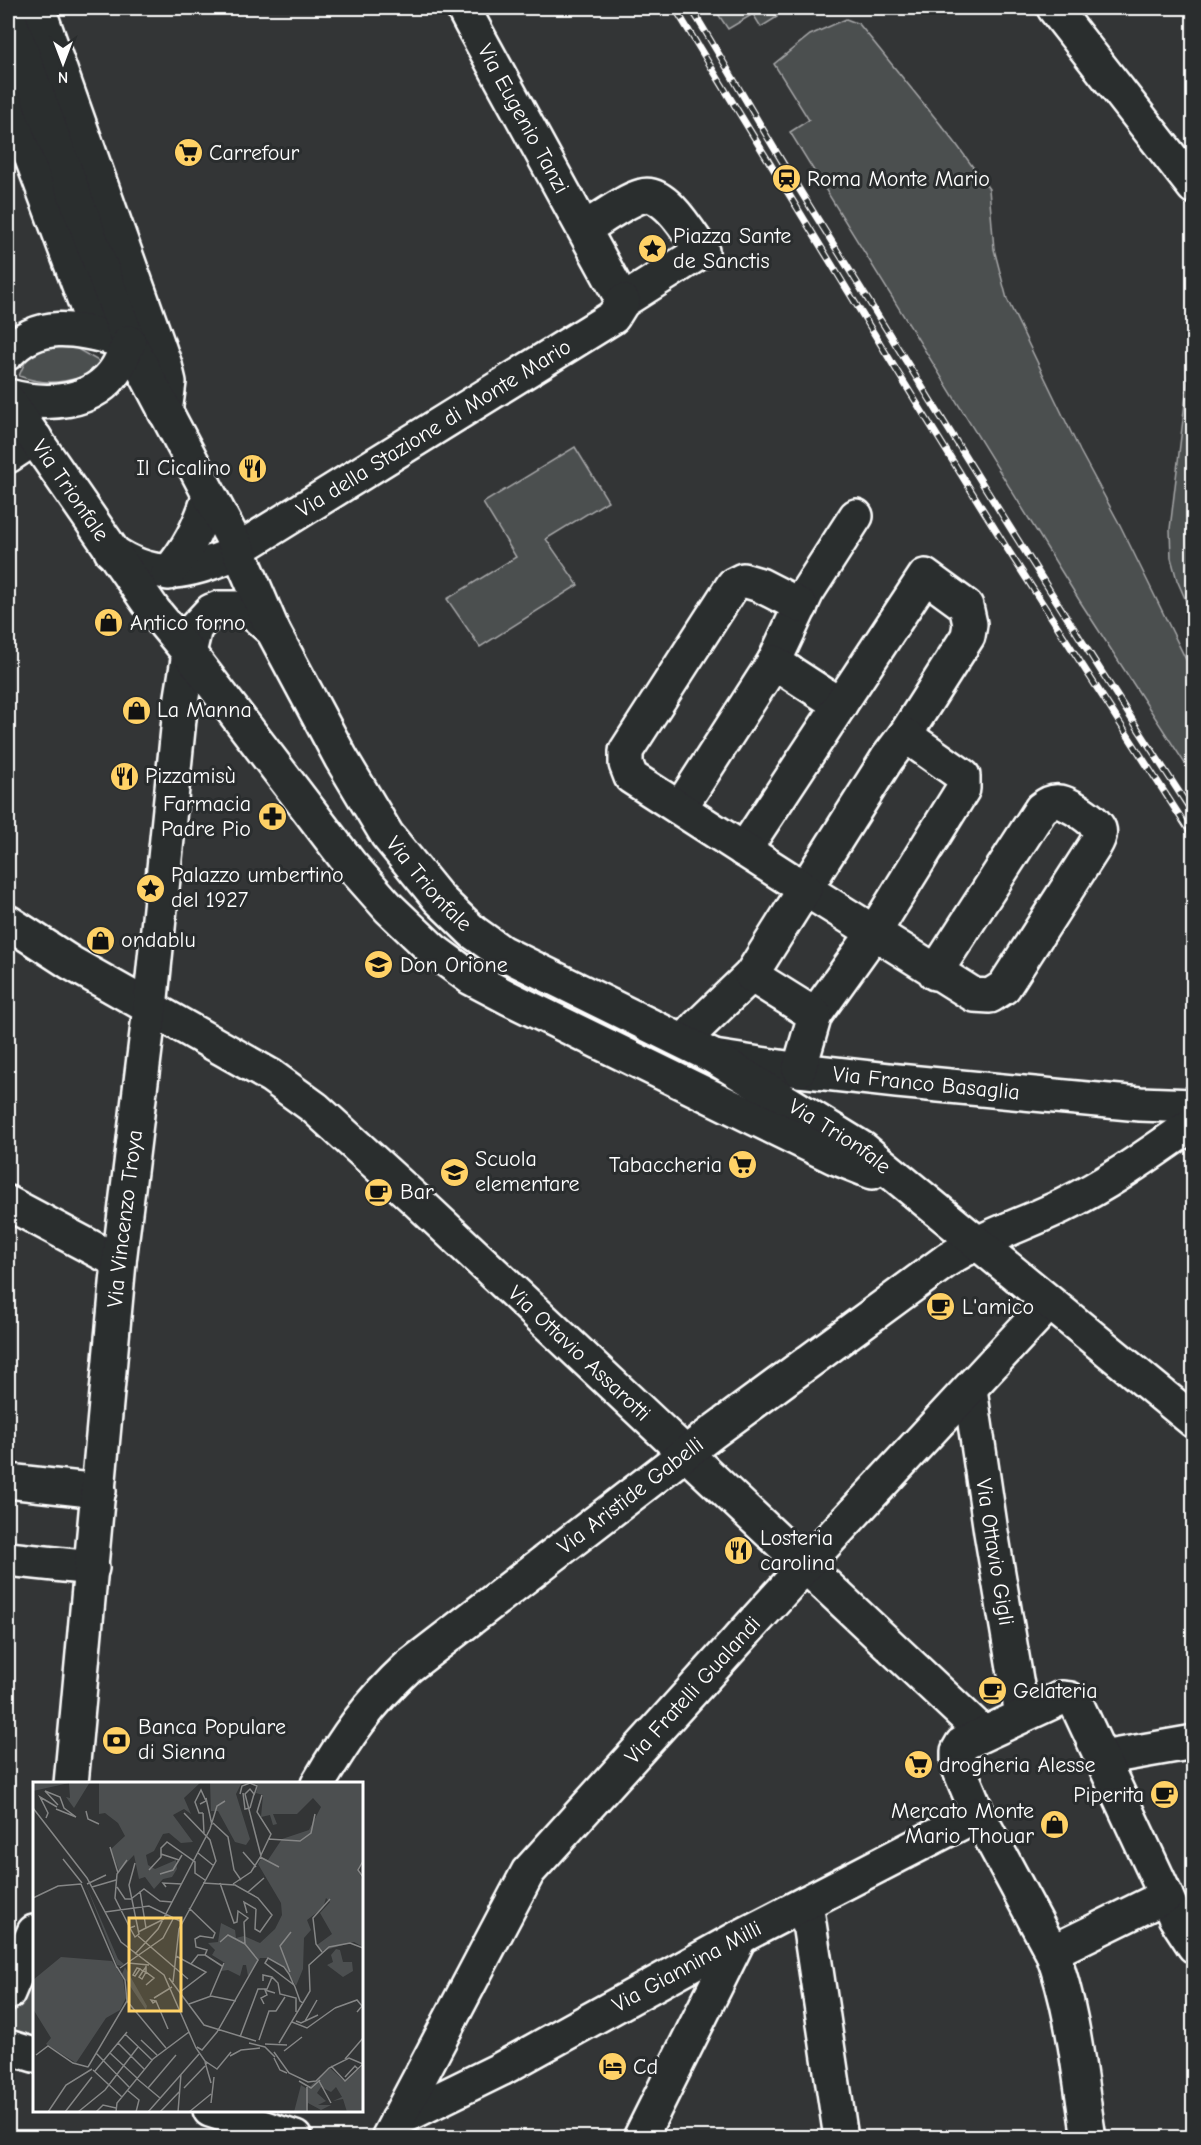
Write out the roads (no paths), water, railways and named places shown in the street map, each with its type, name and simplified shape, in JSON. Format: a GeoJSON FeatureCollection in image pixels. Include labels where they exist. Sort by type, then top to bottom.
{"type":"FeatureCollection","features":[{"type":"Feature","properties":{"kind":"street"},"geometry":{"type":"LineString","coordinates":[[38,8],[165,365],[169,382],[165,412]]}},
{"type":"Feature","properties":{"kind":"street","name":"Via Eugenio Tanzi"},"geometry":{"type":"LineString","coordinates":[[463,8],[584,229]]}},
{"type":"Feature","properties":{"kind":"street"},"geometry":{"type":"LineString","coordinates":[[1054,8],[1194,188]]}},
{"type":"Feature","properties":{"kind":"street"},"geometry":{"type":"LineString","coordinates":[[8,15],[129,342],[238,549],[273,631]]}},
{"type":"Feature","properties":{"kind":"street"},"geometry":{"type":"LineString","coordinates":[[8,94],[97,334]]}},
{"type":"Feature","properties":{"kind":"street"},"geometry":{"type":"LineString","coordinates":[[647,195],[673,210],[702,251],[623,301],[584,229],[628,202],[647,195]]}},
{"type":"Feature","properties":{"kind":"street","name":"Via della Stazione di Monte Mario"},"geometry":{"type":"LineString","coordinates":[[238,549],[614,317],[623,301]]}},
{"type":"Feature","properties":{"kind":"street"},"geometry":{"type":"LineString","coordinates":[[8,353],[16,343],[37,332],[60,329],[97,334],[129,342]]}},
{"type":"Feature","properties":{"kind":"street"},"geometry":{"type":"LineString","coordinates":[[8,398],[52,402],[92,392],[104,383],[116,369],[129,342]]}},
{"type":"Feature","properties":{"kind":"street","name":"Via Trionfale"},"geometry":{"type":"LineString","coordinates":[[8,398],[111,551],[154,610],[350,864],[389,909],[433,950],[454,967],[486,986],[567,1028],[823,1152],[902,1182]]}},
{"type":"Feature","properties":{"kind":"street"},"geometry":{"type":"LineString","coordinates":[[8,456],[35,438]]}},
{"type":"Feature","properties":{"kind":"street"},"geometry":{"type":"LineString","coordinates":[[168,573],[197,533],[209,497]]}},
{"type":"Feature","properties":{"kind":"street"},"geometry":{"type":"LineString","coordinates":[[680,807],[774,662],[807,592],[856,516]]}},
{"type":"Feature","properties":{"kind":"street","name":"Via Trionfale"},"geometry":{"type":"LineString","coordinates":[[111,551],[135,565],[168,573],[195,568],[238,549]]}},
{"type":"Feature","properties":{"kind":"street"},"geometry":{"type":"LineString","coordinates":[[685,1041],[751,975],[887,759],[905,735],[968,636],[970,624],[966,606],[925,576],[744,850]]}},
{"type":"Feature","properties":{"kind":"street"},"geometry":{"type":"LineString","coordinates":[[801,606],[760,585],[743,580],[733,585],[626,751],[626,764],[631,777],[873,934],[935,973],[974,995],[990,996],[1004,987],[1094,847],[1100,835],[1096,824],[1067,803],[1048,803],[1041,809],[935,973]]}},
{"type":"Feature","properties":{"kind":"street","name":"Via Trionfale"},"geometry":{"type":"LineString","coordinates":[[189,653],[195,628],[211,611],[219,608],[242,608],[256,616],[273,631],[367,804],[404,858],[473,932],[501,952],[685,1041],[850,1140],[881,1162],[902,1182],[944,1214],[1194,1421]]}},
{"type":"Feature","properties":{"kind":"street","name":"Via Vincenzo Troya"},"geometry":{"type":"LineString","coordinates":[[71,1782],[119,1262],[150,1008],[180,709],[189,653]]}},
{"type":"Feature","properties":{"kind":"street"},"geometry":{"type":"LineString","coordinates":[[774,662],[840,705]]}},
{"type":"Feature","properties":{"kind":"street"},"geometry":{"type":"LineString","coordinates":[[799,1070],[815,1015],[873,934],[963,789],[963,776],[905,735]]}},
{"type":"Feature","properties":{"kind":"street","name":"Via Ottavio Assarotti"},"geometry":{"type":"LineString","coordinates":[[8,922],[71,963],[271,1076],[315,1108],[416,1200],[983,1733]]}},
{"type":"Feature","properties":{"kind":"street"},"geometry":{"type":"LineString","coordinates":[[751,975],[815,1015]]}},
{"type":"Feature","properties":{"kind":"street","name":"Via Franco Basaglia"},"geometry":{"type":"LineString","coordinates":[[714,1057],[799,1070],[1140,1104],[1194,1106]]}},
{"type":"Feature","properties":{"kind":"street"},"geometry":{"type":"LineString","coordinates":[[1140,1104],[1151,1123],[1150,1153]]}},
{"type":"Feature","properties":{"kind":"street","name":"Via Aristide Gabelli"},"geometry":{"type":"LineString","coordinates":[[319,1782],[364,1713],[408,1666],[685,1454],[918,1279],[976,1242],[1071,1202],[1194,1123]]}},
{"type":"Feature","properties":{"kind":"street"},"geometry":{"type":"LineString","coordinates":[[8,1203],[119,1262]]}},
{"type":"Feature","properties":{"kind":"street","name":"Via Fratelli Gualandi"},"geometry":{"type":"LineString","coordinates":[[393,2129],[528,1872],[805,1566],[1049,1303]]}},
{"type":"Feature","properties":{"kind":"street","name":"Via Ottavio Gigli"},"geometry":{"type":"LineString","coordinates":[[970,1389],[1022,1715]]}},
{"type":"Feature","properties":{"kind":"street"},"geometry":{"type":"LineString","coordinates":[[8,1480],[99,1491]]}},
{"type":"Feature","properties":{"kind":"street"},"geometry":{"type":"LineString","coordinates":[[8,1559],[92,1568]]}},
{"type":"Feature","properties":{"kind":"street"},"geometry":{"type":"LineString","coordinates":[[1089,2138],[1064,1987],[1052,1952],[978,1814],[958,1766],[957,1758],[962,1744],[1059,1698],[1070,1699],[1077,1706],[1175,1917],[1194,1946]]}},
{"type":"Feature","properties":{"kind":"street"},"geometry":{"type":"LineString","coordinates":[[1102,1758],[1194,1742]]}},
{"type":"Feature","properties":{"kind":"street","name":"Via Giannina Milli"},"geometry":{"type":"LineString","coordinates":[[393,2129],[740,1937],[978,1814]]}},
{"type":"Feature","properties":{"kind":"street"},"geometry":{"type":"LineString","coordinates":[[1052,1952],[1166,1896]]}},
{"type":"Feature","properties":{"kind":"street"},"geometry":{"type":"LineString","coordinates":[[806,1903],[841,2138]]}},
{"type":"Feature","properties":{"kind":"street"},"geometry":{"type":"LineString","coordinates":[[8,1993],[33,1934]]}},
{"type":"Feature","properties":{"kind":"street"},"geometry":{"type":"LineString","coordinates":[[640,2138],[740,1937]]}},
{"type":"Feature","properties":{"kind":"street"},"geometry":{"type":"LineString","coordinates":[[8,2047],[33,2055]]}},
{"type":"Feature","properties":{"kind":"street"},"geometry":{"type":"LineString","coordinates":[[216,2112],[295,2138]]}},
{"type":"Feature","properties":{"kind":"railway"},"geometry":{"type":"LineString","coordinates":[[675,8],[1008,550],[1194,838]]}},
{"type":"Feature","properties":{"kind":"railway"},"geometry":{"type":"LineString","coordinates":[[691,8],[791,176],[941,417],[1194,815]]}},
{"type":"Feature","properties":{"kind":"place","name":"Carrefour"},"geometry":{"type":"Point","coordinates":[188,153]}},
{"type":"Feature","properties":{"kind":"place","name":"Roma Monte Mario"},"geometry":{"type":"Point","coordinates":[786,179]}},
{"type":"Feature","properties":{"kind":"place","name":"Piazza Sante de Sanctis"},"geometry":{"type":"Point","coordinates":[652,249]}},
{"type":"Feature","properties":{"kind":"place","name":"Il Cicalino"},"geometry":{"type":"Point","coordinates":[252,468]}},
{"type":"Feature","properties":{"kind":"place","name":"Antico forno"},"geometry":{"type":"Point","coordinates":[109,623]}},
{"type":"Feature","properties":{"kind":"place","name":"La Manna"},"geometry":{"type":"Point","coordinates":[136,710]}},
{"type":"Feature","properties":{"kind":"place","name":"Pizzamisù"},"geometry":{"type":"Point","coordinates":[124,776]}},
{"type":"Feature","properties":{"kind":"place","name":"Farmacia Padre Pio"},"geometry":{"type":"Point","coordinates":[272,817]}},
{"type":"Feature","properties":{"kind":"place","name":"Palazzo umbertino del 1927"},"geometry":{"type":"Point","coordinates":[150,888]}},
{"type":"Feature","properties":{"kind":"place","name":"ondablu"},"geometry":{"type":"Point","coordinates":[100,940]}},
{"type":"Feature","properties":{"kind":"place","name":"Don Orione"},"geometry":{"type":"Point","coordinates":[379,965]}},
{"type":"Feature","properties":{"kind":"place","name":"Tabaccheria"},"geometry":{"type":"Point","coordinates":[743,1165]}},
{"type":"Feature","properties":{"kind":"place","name":"Scuola elementare"},"geometry":{"type":"Point","coordinates":[454,1172]}},
{"type":"Feature","properties":{"kind":"place","name":"Bar"},"geometry":{"type":"Point","coordinates":[379,1192]}},
{"type":"Feature","properties":{"kind":"place","name":"L'amico"},"geometry":{"type":"Point","coordinates":[941,1307]}},
{"type":"Feature","properties":{"kind":"place","name":"Losteria carolina"},"geometry":{"type":"Point","coordinates":[739,1551]}},
{"type":"Feature","properties":{"kind":"place","name":"Gelateria"},"geometry":{"type":"Point","coordinates":[992,1691]}},
{"type":"Feature","properties":{"kind":"place","name":"Banca Populare di Sienna"},"geometry":{"type":"Point","coordinates":[117,1740]}},
{"type":"Feature","properties":{"kind":"place","name":"drogheria Alesse"},"geometry":{"type":"Point","coordinates":[918,1765]}},
{"type":"Feature","properties":{"kind":"place","name":"Piperita"},"geometry":{"type":"Point","coordinates":[1165,1795]}},
{"type":"Feature","properties":{"kind":"place","name":"Mercato Monte Mario Thouar"},"geometry":{"type":"Point","coordinates":[1055,1824]}},
{"type":"Feature","properties":{"kind":"place","name":"Cd"},"geometry":{"type":"Point","coordinates":[612,2067]}}]}
